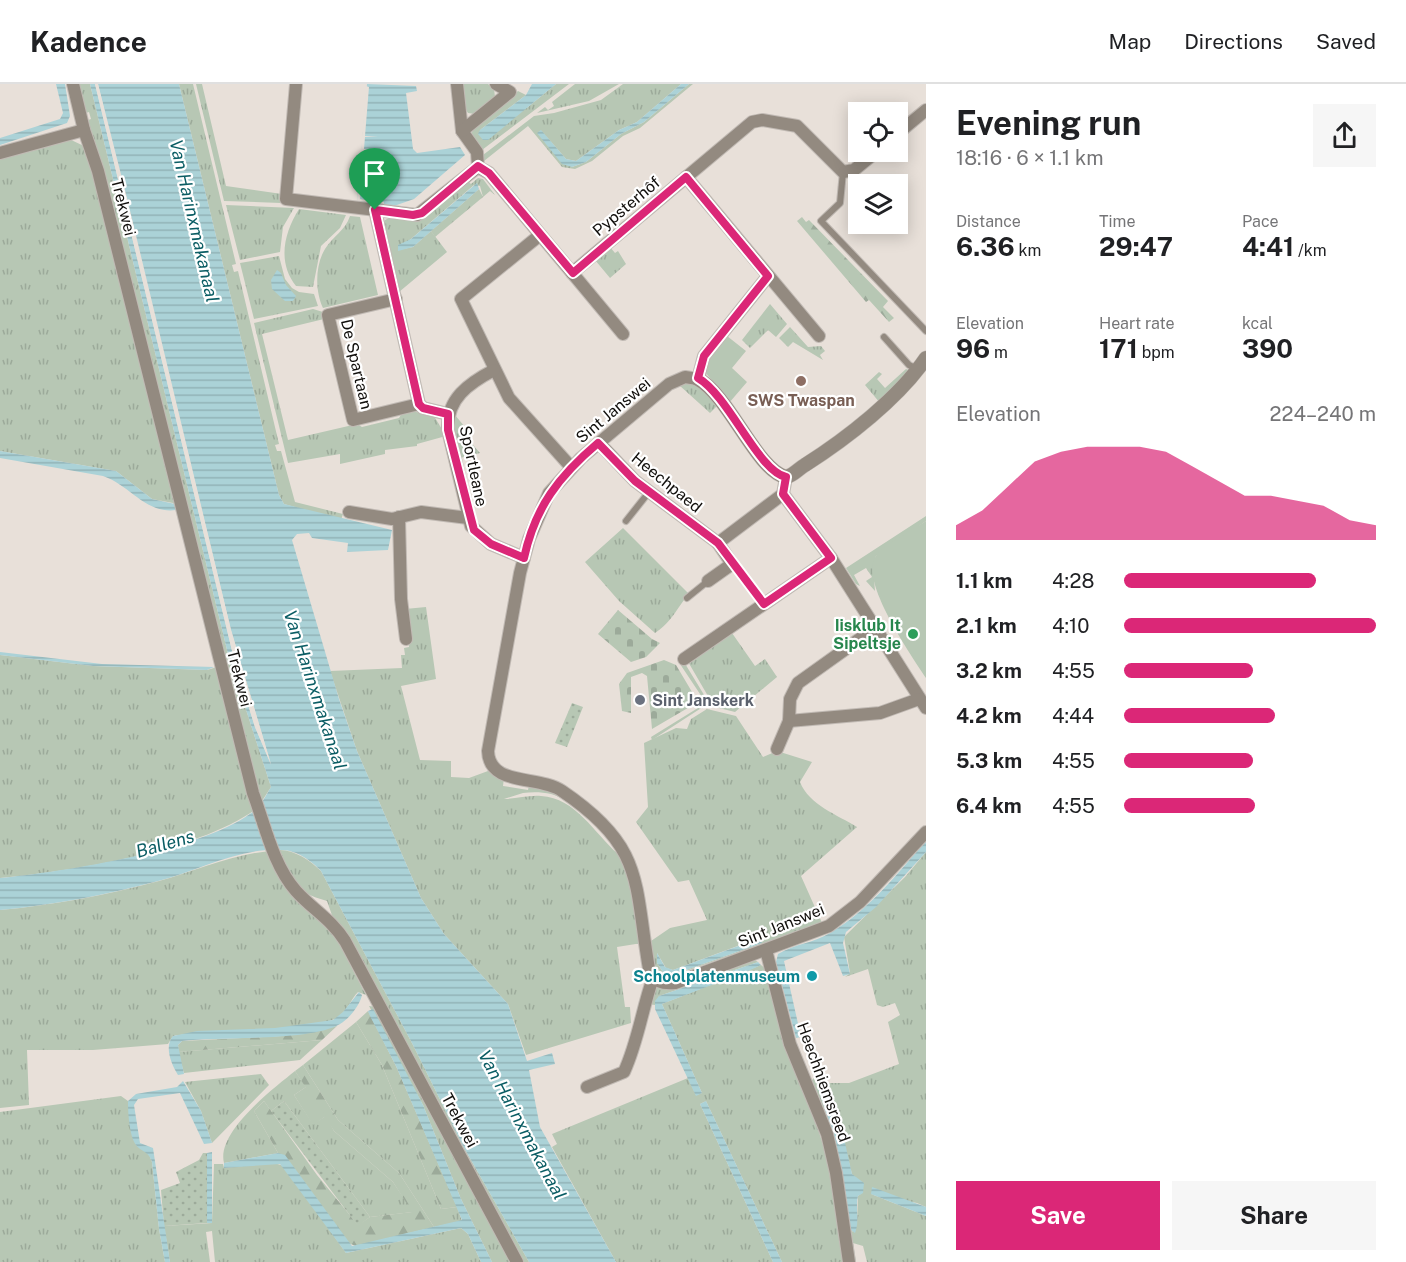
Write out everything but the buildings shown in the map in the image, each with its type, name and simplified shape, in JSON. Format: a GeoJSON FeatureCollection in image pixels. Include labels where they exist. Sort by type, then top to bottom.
{"type":"FeatureCollection","features":[{"type":"Feature","properties":{"kind":"street","name":"Trekwei"},"geometry":{"type":"LineString","coordinates":[[72,84],[98,171],[253,793],[280,864],[297,892],[328,919],[345,941],[517,1262]]}},
{"type":"Feature","properties":{"kind":"street"},"geometry":{"type":"LineString","coordinates":[[297,84],[286,199],[413,215],[422,213],[478,166]]}},
{"type":"Feature","properties":{"kind":"street"},"geometry":{"type":"LineString","coordinates":[[457,84],[462,131],[477,152],[478,166]]}},
{"type":"Feature","properties":{"kind":"street"},"geometry":{"type":"LineString","coordinates":[[462,131],[510,92],[496,84]]}},
{"type":"Feature","properties":{"kind":"street"},"geometry":{"type":"LineString","coordinates":[[908,125],[926,110]]}},
{"type":"Feature","properties":{"kind":"street"},"geometry":{"type":"LineString","coordinates":[[686,177],[746,126],[762,120],[792,123],[803,129],[835,167],[843,172],[854,170],[864,162]]}},
{"type":"Feature","properties":{"kind":"street"},"geometry":{"type":"LineString","coordinates":[[0,153],[84,130]]}},
{"type":"Feature","properties":{"kind":"street"},"geometry":{"type":"LineString","coordinates":[[478,166],[489,173],[623,334]]}},
{"type":"Feature","properties":{"kind":"street","name":"Pypsterhôf"},"geometry":{"type":"LineString","coordinates":[[573,273],[686,177],[819,336]]}},
{"type":"Feature","properties":{"kind":"street"},"geometry":{"type":"LineString","coordinates":[[375,210],[419,404],[423,408],[448,414]]}},
{"type":"Feature","properties":{"kind":"street"},"geometry":{"type":"LineString","coordinates":[[540,235],[461,299],[510,400],[571,466]]}},
{"type":"Feature","properties":{"kind":"street"},"geometry":{"type":"LineString","coordinates":[[768,276],[704,356],[698,378],[706,383],[730,412],[771,469],[786,477]]}},
{"type":"Feature","properties":{"kind":"street","name":"De Spartaan"},"geometry":{"type":"LineString","coordinates":[[396,299],[328,315],[353,420],[419,404]]}},
{"type":"Feature","properties":{"kind":"street"},"geometry":{"type":"LineString","coordinates":[[718,543],[783,494],[786,477],[813,461],[883,405],[926,358]]}},
{"type":"Feature","properties":{"kind":"street","name":"Sportleane"},"geometry":{"type":"LineString","coordinates":[[494,370],[475,380],[460,394],[448,414],[448,430],[468,518],[474,530],[484,539],[524,558]]}},
{"type":"Feature","properties":{"kind":"street","name":"Sint Janswei"},"geometry":{"type":"LineString","coordinates":[[586,1087],[624,1072],[637,1040],[653,978],[649,969],[637,880],[621,845],[593,815],[562,790],[543,783],[500,774],[489,762],[488,751],[524,558],[531,533],[549,493],[571,466],[672,381],[685,377],[698,378]]}},
{"type":"Feature","properties":{"kind":"street","name":"Heechpaed"},"geometry":{"type":"LineString","coordinates":[[598,443],[635,481],[718,543],[732,564]]}},
{"type":"Feature","properties":{"kind":"street"},"geometry":{"type":"LineString","coordinates":[[783,494],[831,558],[923,703],[880,713],[789,721]]}},
{"type":"Feature","properties":{"kind":"street","name":"Sportleane"},"geometry":{"type":"LineString","coordinates":[[349,512],[384,518],[421,512],[468,518]]}},
{"type":"Feature","properties":{"kind":"street"},"geometry":{"type":"LineString","coordinates":[[399,517],[401,599],[406,639]]}},
{"type":"Feature","properties":{"kind":"street"},"geometry":{"type":"LineString","coordinates":[[684,659],[831,558]]}},
{"type":"Feature","properties":{"kind":"street"},"geometry":{"type":"LineString","coordinates":[[708,581],[732,564]]}},
{"type":"Feature","properties":{"kind":"street"},"geometry":{"type":"LineString","coordinates":[[777,749],[789,721],[790,699],[798,682],[875,628]]}},
{"type":"Feature","properties":{"kind":"street","name":"Sint Janswei"},"geometry":{"type":"LineString","coordinates":[[653,978],[663,983],[675,983],[819,931],[835,922],[886,876],[926,832]]}},
{"type":"Feature","properties":{"kind":"street","name":"Heechhiemsreed"},"geometry":{"type":"LineString","coordinates":[[766,950],[790,1044],[827,1134],[836,1173],[849,1262]]}},
{"type":"Feature","properties":{"kind":"lane"},"geometry":{"type":"LineString","coordinates":[[843,172],[840,202],[821,221],[926,331]]}},
{"type":"Feature","properties":{"kind":"lane"},"geometry":{"type":"LineString","coordinates":[[884,337],[909,365],[918,369]]}},
{"type":"Feature","properties":{"kind":"lane"},"geometry":{"type":"LineString","coordinates":[[626,521],[650,492]]}},
{"type":"Feature","properties":{"kind":"lane"},"geometry":{"type":"LineString","coordinates":[[732,564],[764,604]]}},
{"type":"Feature","properties":{"kind":"lane"},"geometry":{"type":"LineString","coordinates":[[687,598],[708,581]]}},
{"type":"Feature","properties":{"kind":"green space"},"geometry":{"type":"Polygon","coordinates":[[[76,84],[90,84],[228,654],[271,787],[260,804],[85,121],[91,119],[89,112],[86,113],[76,84]]]}},
{"type":"Feature","properties":{"kind":"green space"},"geometry":{"type":"Polygon","coordinates":[[[179,84],[193,84],[236,264],[232,265],[234,272],[238,271],[279,444],[275,445],[277,451],[281,451],[295,502],[343,514],[341,520],[284,504],[279,495],[179,84]]]}},
{"type":"Feature","properties":{"kind":"green space"},"geometry":{"type":"Polygon","coordinates":[[[196,84],[202,84],[226,186],[282,194],[281,203],[224,201],[196,84]]]}},
{"type":"Feature","properties":{"kind":"green space"},"geometry":{"type":"Polygon","coordinates":[[[461,84],[488,84],[494,89],[495,97],[475,114],[468,113],[464,107],[461,84]]]}},
{"type":"Feature","properties":{"kind":"green space"},"geometry":{"type":"Polygon","coordinates":[[[556,84],[569,84],[482,150],[471,135],[474,126],[518,91],[526,95],[480,130],[528,107],[556,84]]]}},
{"type":"Feature","properties":{"kind":"green space"},"geometry":{"type":"Polygon","coordinates":[[[575,84],[619,84],[589,101],[537,113],[545,107],[548,110],[554,106],[552,102],[575,84]]]}},
{"type":"Feature","properties":{"kind":"green space"},"geometry":{"type":"Polygon","coordinates":[[[623,84],[681,84],[637,122],[619,130],[576,161],[566,159],[541,130],[572,167],[586,162],[621,134],[644,122],[689,84],[693,84],[640,128],[623,136],[592,161],[575,169],[562,167],[528,126],[484,161],[483,155],[534,116],[601,100],[623,84]]]}},
{"type":"Feature","properties":{"kind":"green space"},"geometry":{"type":"Polygon","coordinates":[[[67,138],[86,147],[96,171],[178,507],[173,503],[152,499],[116,471],[0,451],[0,157],[67,138]]]}},
{"type":"Feature","properties":{"kind":"green space"},"geometry":{"type":"Polygon","coordinates":[[[478,178],[483,179],[495,195],[490,191],[483,197],[480,186],[474,185],[398,250],[413,247],[431,231],[447,252],[399,292],[383,224],[385,220],[391,217],[423,217],[468,181],[471,184],[478,178]]]}},
{"type":"Feature","properties":{"kind":"green space"},"geometry":{"type":"Polygon","coordinates":[[[479,189],[483,197],[435,237],[431,231],[479,189]]]}},
{"type":"Feature","properties":{"kind":"green space"},"geometry":{"type":"Polygon","coordinates":[[[226,205],[294,208],[283,227],[280,252],[240,260],[226,205]]]}},
{"type":"Feature","properties":{"kind":"green space"},"geometry":{"type":"Polygon","coordinates":[[[299,209],[346,215],[340,228],[321,246],[313,287],[296,286],[286,267],[286,238],[299,209]]]}},
{"type":"Feature","properties":{"kind":"green space"},"geometry":{"type":"Polygon","coordinates":[[[350,216],[360,217],[378,295],[323,308],[317,286],[319,263],[325,249],[345,226],[350,216]]]}},
{"type":"Feature","properties":{"kind":"green space"},"geometry":{"type":"Polygon","coordinates":[[[802,217],[806,222],[809,220],[888,301],[883,307],[894,318],[889,322],[869,300],[866,302],[797,221],[802,217]]]}},
{"type":"Feature","properties":{"kind":"green space"},"geometry":{"type":"Polygon","coordinates":[[[610,247],[615,253],[618,251],[626,264],[610,278],[595,260],[610,247]]]}},
{"type":"Feature","properties":{"kind":"green space"},"geometry":{"type":"Polygon","coordinates":[[[279,256],[285,279],[292,288],[299,292],[314,294],[318,306],[254,319],[240,263],[279,256]]]}},
{"type":"Feature","properties":{"kind":"green space"},"geometry":{"type":"Polygon","coordinates":[[[770,304],[787,324],[776,337],[768,330],[750,348],[742,340],[770,304]]]}},
{"type":"Feature","properties":{"kind":"green space"},"geometry":{"type":"Polygon","coordinates":[[[313,309],[323,312],[324,319],[262,334],[288,440],[357,424],[362,427],[399,418],[402,413],[412,411],[434,416],[446,436],[417,444],[417,446],[385,450],[385,454],[340,464],[340,454],[288,463],[254,323],[313,309]]]}},
{"type":"Feature","properties":{"kind":"green space"},"geometry":{"type":"Polygon","coordinates":[[[790,327],[808,347],[821,346],[825,351],[820,355],[823,360],[793,342],[788,347],[779,338],[790,327]]]}},
{"type":"Feature","properties":{"kind":"green space"},"geometry":{"type":"Polygon","coordinates":[[[727,336],[746,351],[732,368],[747,382],[729,403],[706,373],[708,360],[727,336]]]}},
{"type":"Feature","properties":{"kind":"green space"},"geometry":{"type":"Polygon","coordinates":[[[906,369],[911,371],[880,403],[865,385],[879,372],[882,374],[877,379],[885,388],[906,369]]]}},
{"type":"Feature","properties":{"kind":"green space"},"geometry":{"type":"Polygon","coordinates":[[[686,381],[700,385],[718,405],[710,413],[679,385],[686,381]]]}},
{"type":"Feature","properties":{"kind":"green space"},"geometry":{"type":"Polygon","coordinates":[[[455,415],[465,427],[461,431],[480,453],[460,458],[454,431],[455,415]]]}},
{"type":"Feature","properties":{"kind":"green space"},"geometry":{"type":"Polygon","coordinates":[[[926,516],[926,521],[876,556],[873,566],[875,591],[866,581],[872,577],[866,568],[854,575],[860,586],[856,584],[846,568],[926,516]]]}},
{"type":"Feature","properties":{"kind":"green space","name":"Iisklub It Sipeltsje"},"geometry":{"type":"Polygon","coordinates":[[[926,521],[926,678],[889,618],[874,582],[872,567],[879,552],[926,521]]]}},
{"type":"Feature","properties":{"kind":"green space"},"geometry":{"type":"Polygon","coordinates":[[[623,528],[689,594],[670,620],[655,633],[619,601],[585,562],[623,528]]]}},
{"type":"Feature","properties":{"kind":"green space"},"geometry":{"type":"Polygon","coordinates":[[[426,607],[436,679],[401,686],[420,760],[451,761],[451,777],[469,778],[488,771],[504,778],[503,786],[528,790],[529,785],[553,791],[554,789],[591,815],[621,851],[635,886],[642,943],[617,947],[625,1007],[630,1007],[631,1023],[526,1055],[508,1004],[444,934],[421,898],[357,751],[330,671],[402,668],[401,655],[405,655],[404,648],[409,647],[405,609],[426,607]],[[523,793],[504,799],[541,796],[564,803],[584,818],[618,854],[614,845],[599,827],[570,803],[551,794],[523,793]]]}},
{"type":"Feature","properties":{"kind":"green space"},"geometry":{"type":"Polygon","coordinates":[[[618,610],[660,643],[646,657],[631,662],[598,634],[618,610]]]}},
{"type":"Feature","properties":{"kind":"green space"},"geometry":{"type":"Polygon","coordinates":[[[726,633],[732,633],[755,666],[765,659],[777,677],[735,712],[719,708],[712,703],[687,660],[726,633]]]}},
{"type":"Feature","properties":{"kind":"green space"},"geometry":{"type":"Polygon","coordinates":[[[0,655],[93,666],[207,670],[217,667],[255,810],[230,825],[167,848],[97,864],[0,878],[0,655]]]}},
{"type":"Feature","properties":{"kind":"green space"},"geometry":{"type":"Polygon","coordinates":[[[664,660],[676,665],[698,702],[652,729],[647,676],[642,673],[631,677],[631,713],[622,711],[619,684],[627,673],[664,660]]]}},
{"type":"Feature","properties":{"kind":"green space"},"geometry":{"type":"Polygon","coordinates":[[[684,662],[709,703],[652,740],[651,737],[706,703],[680,664],[684,662]]]}},
{"type":"Feature","properties":{"kind":"green space"},"geometry":{"type":"Polygon","coordinates":[[[572,703],[583,707],[567,747],[555,743],[572,703]]]}},
{"type":"Feature","properties":{"kind":"green space"},"geometry":{"type":"Polygon","coordinates":[[[707,709],[736,716],[763,757],[777,751],[812,762],[800,782],[804,790],[817,803],[857,827],[801,876],[822,923],[669,977],[663,975],[656,967],[651,941],[670,928],[707,920],[689,880],[678,882],[636,822],[648,807],[644,743],[676,728],[687,729],[691,719],[707,709]],[[759,938],[673,970],[666,968],[657,953],[657,963],[663,972],[675,974],[762,943],[759,938]]]}},
{"type":"Feature","properties":{"kind":"green space"},"geometry":{"type":"Polygon","coordinates":[[[278,850],[290,851],[301,856],[321,871],[413,1045],[463,1146],[529,1262],[520,1262],[334,921],[327,901],[300,889],[291,877],[278,850]]]}},
{"type":"Feature","properties":{"kind":"green space"},"geometry":{"type":"Polygon","coordinates":[[[271,851],[329,924],[366,995],[358,992],[338,1017],[308,1025],[173,1036],[168,1044],[93,1050],[27,1050],[29,1105],[0,1108],[0,910],[120,891],[228,859],[271,851]]]}},
{"type":"Feature","properties":{"kind":"green space"},"geometry":{"type":"Polygon","coordinates":[[[926,852],[926,1207],[917,1203],[871,1194],[926,1216],[926,1262],[867,1262],[863,1246],[853,1243],[856,1262],[851,1262],[810,1082],[816,1076],[843,1180],[852,1232],[857,1223],[858,1196],[863,1192],[852,1174],[833,1101],[824,1083],[849,1083],[899,1064],[888,1022],[900,1015],[895,1003],[883,1007],[877,1005],[868,969],[845,977],[850,973],[844,937],[905,877],[926,852]]]}},
{"type":"Feature","properties":{"kind":"green space"},"geometry":{"type":"Polygon","coordinates":[[[753,959],[758,962],[659,996],[655,1005],[648,1004],[657,988],[753,959]]]}},
{"type":"Feature","properties":{"kind":"green space"},"geometry":{"type":"Polygon","coordinates":[[[761,965],[768,971],[831,1170],[846,1262],[782,1262],[706,1101],[700,1104],[773,1262],[616,1262],[552,1147],[557,1144],[552,1134],[688,1078],[696,1095],[702,1093],[662,1004],[761,965]]]}},
{"type":"Feature","properties":{"kind":"green space"},"geometry":{"type":"Polygon","coordinates":[[[369,1006],[376,1007],[515,1262],[492,1262],[461,1199],[423,1105],[369,1006]]]}},
{"type":"Feature","properties":{"kind":"green space"},"geometry":{"type":"Polygon","coordinates":[[[368,1011],[396,1066],[457,1207],[441,1209],[382,1065],[356,1022],[368,1011]]]}},
{"type":"Feature","properties":{"kind":"green space"},"geometry":{"type":"Polygon","coordinates":[[[356,1022],[382,1065],[441,1209],[457,1207],[462,1221],[434,1227],[399,1173],[338,1120],[303,1065],[356,1022]]]}},
{"type":"Feature","properties":{"kind":"green space"},"geometry":{"type":"Polygon","coordinates":[[[337,1026],[322,1040],[179,1052],[178,1045],[182,1041],[282,1036],[337,1026]]]}},
{"type":"Feature","properties":{"kind":"green space"},"geometry":{"type":"Polygon","coordinates":[[[322,1040],[300,1060],[184,1073],[178,1052],[322,1040]]]}},
{"type":"Feature","properties":{"kind":"green space"},"geometry":{"type":"Polygon","coordinates":[[[303,1065],[338,1120],[399,1173],[434,1227],[356,1246],[348,1243],[278,1153],[254,1111],[264,1101],[317,1175],[358,1225],[370,1217],[412,1212],[393,1182],[334,1131],[295,1071],[303,1065]]]}},
{"type":"Feature","properties":{"kind":"green space"},"geometry":{"type":"Polygon","coordinates":[[[295,1071],[306,1087],[294,1095],[313,1124],[326,1116],[334,1131],[393,1182],[413,1212],[370,1217],[284,1101],[271,1111],[264,1101],[254,1111],[278,1153],[224,1163],[224,1151],[237,1125],[261,1099],[295,1071]]]}},
{"type":"Feature","properties":{"kind":"green space"},"geometry":{"type":"Polygon","coordinates":[[[261,1074],[269,1085],[212,1143],[201,1111],[185,1082],[261,1074]]]}},
{"type":"Feature","properties":{"kind":"green space"},"geometry":{"type":"Polygon","coordinates":[[[306,1087],[326,1116],[313,1125],[294,1095],[306,1087]]]}},
{"type":"Feature","properties":{"kind":"green space"},"geometry":{"type":"Polygon","coordinates":[[[121,1096],[128,1101],[136,1145],[149,1154],[152,1162],[165,1262],[0,1262],[0,1112],[121,1096]]]}},
{"type":"Feature","properties":{"kind":"green space"},"geometry":{"type":"Polygon","coordinates":[[[284,1101],[370,1217],[358,1226],[271,1111],[284,1101]]]}},
{"type":"Feature","properties":{"kind":"green space"},"geometry":{"type":"Polygon","coordinates":[[[203,1153],[207,1153],[207,1223],[164,1226],[161,1190],[180,1183],[176,1172],[199,1160],[203,1153]]]}},
{"type":"Feature","properties":{"kind":"green space"},"geometry":{"type":"Polygon","coordinates":[[[274,1163],[284,1166],[346,1253],[461,1228],[468,1234],[481,1262],[215,1262],[212,1231],[206,1232],[210,1262],[170,1262],[164,1226],[212,1223],[214,1164],[223,1164],[224,1168],[274,1163]]]}},
{"type":"Feature","properties":{"kind":"water"},"geometry":{"type":"Polygon","coordinates":[[[56,84],[65,84],[70,116],[67,123],[0,145],[0,138],[60,119],[63,113],[56,84]]]}},
{"type":"Feature","properties":{"kind":"water","name":"Van Harinxmakanaal"},"geometry":{"type":"Polygon","coordinates":[[[90,84],[95,84],[235,663],[255,727],[271,764],[231,630],[98,84],[179,84],[279,495],[284,504],[392,530],[388,550],[347,552],[348,543],[312,538],[309,533],[297,534],[292,540],[339,699],[357,751],[421,898],[444,934],[508,1004],[527,1061],[552,1053],[555,1064],[529,1070],[540,1127],[616,1262],[529,1262],[463,1146],[413,1045],[321,871],[303,857],[282,850],[251,852],[173,877],[119,891],[0,910],[0,878],[96,864],[171,847],[205,836],[234,824],[255,810],[271,787],[228,654],[90,84]]]}},
{"type":"Feature","properties":{"kind":"water"},"geometry":{"type":"Polygon","coordinates":[[[367,84],[416,86],[417,91],[406,93],[413,149],[417,153],[460,147],[465,155],[414,199],[394,206],[357,201],[367,84]]]}},
{"type":"Feature","properties":{"kind":"water"},"geometry":{"type":"Polygon","coordinates":[[[532,84],[556,84],[488,140],[483,140],[478,134],[480,130],[526,95],[532,84]]]}},
{"type":"Feature","properties":{"kind":"water"},"geometry":{"type":"Polygon","coordinates":[[[681,84],[689,84],[644,122],[621,134],[586,162],[572,167],[562,164],[537,133],[541,130],[566,159],[576,161],[619,130],[637,122],[681,84]]]}},
{"type":"Feature","properties":{"kind":"water"},"geometry":{"type":"Polygon","coordinates":[[[477,183],[479,189],[413,247],[398,251],[398,245],[411,239],[477,183]]]}},
{"type":"Feature","properties":{"kind":"water"},"geometry":{"type":"Polygon","coordinates":[[[277,270],[296,296],[293,301],[285,301],[272,289],[271,280],[277,270]]]}},
{"type":"Feature","properties":{"kind":"water"},"geometry":{"type":"Polygon","coordinates":[[[0,451],[116,471],[152,499],[175,504],[176,510],[155,508],[113,480],[103,476],[0,458],[0,451]]]}},
{"type":"Feature","properties":{"kind":"water"},"geometry":{"type":"Polygon","coordinates":[[[0,652],[102,664],[214,667],[207,670],[93,666],[0,655],[0,652]]]}},
{"type":"Feature","properties":{"kind":"water"},"geometry":{"type":"Polygon","coordinates":[[[926,841],[926,852],[876,907],[846,932],[843,943],[850,974],[843,976],[830,943],[784,961],[801,1037],[796,1038],[776,962],[778,954],[824,936],[844,924],[881,891],[926,841]]]}},
{"type":"Feature","properties":{"kind":"water"},"geometry":{"type":"Polygon","coordinates":[[[760,938],[762,943],[675,974],[663,972],[657,963],[657,953],[665,967],[673,970],[760,938]]]}},
{"type":"Feature","properties":{"kind":"water"},"geometry":{"type":"Polygon","coordinates":[[[758,962],[761,965],[662,1004],[702,1093],[696,1096],[655,1009],[655,1001],[659,996],[758,962]]]}},
{"type":"Feature","properties":{"kind":"water"},"geometry":{"type":"Polygon","coordinates":[[[359,992],[362,995],[357,1007],[343,1022],[326,1030],[287,1036],[182,1041],[178,1045],[184,1074],[178,1075],[171,1060],[169,1045],[173,1036],[197,1031],[275,1028],[333,1020],[343,1012],[359,992]]]}},
{"type":"Feature","properties":{"kind":"water"},"geometry":{"type":"Polygon","coordinates":[[[373,1009],[423,1105],[461,1199],[492,1262],[481,1262],[468,1234],[461,1228],[346,1253],[280,1164],[224,1168],[224,1163],[278,1153],[285,1155],[352,1246],[462,1220],[396,1066],[370,1016],[368,1011],[373,1009]]]}},
{"type":"Feature","properties":{"kind":"water"},"geometry":{"type":"Polygon","coordinates":[[[183,1081],[201,1111],[212,1143],[204,1144],[180,1093],[138,1099],[134,1105],[140,1143],[153,1148],[170,1262],[165,1262],[152,1162],[134,1141],[129,1123],[128,1101],[136,1094],[177,1087],[183,1081]]]}},
{"type":"Feature","properties":{"kind":"water"},"geometry":{"type":"Polygon","coordinates":[[[824,1083],[841,1125],[852,1174],[864,1183],[863,1193],[858,1196],[855,1233],[851,1230],[833,1139],[817,1086],[824,1083]]]}},
{"type":"Feature","properties":{"kind":"water"},"geometry":{"type":"Polygon","coordinates":[[[706,1101],[782,1262],[773,1262],[700,1104],[706,1101]]]}},
{"type":"Feature","properties":{"kind":"water"},"geometry":{"type":"Polygon","coordinates":[[[212,1152],[212,1223],[207,1223],[207,1153],[212,1152]]]}},
{"type":"Feature","properties":{"kind":"water"},"geometry":{"type":"Polygon","coordinates":[[[872,1187],[926,1207],[926,1216],[871,1194],[872,1187]]]}},
{"type":"Feature","properties":{"kind":"pier"},"geometry":{"type":"Polygon","coordinates":[[[95,84],[98,84],[127,198],[231,630],[271,765],[255,727],[235,663],[95,84]]]}},
{"type":"Feature","properties":{"kind":"pier"},"geometry":{"type":"Polygon","coordinates":[[[366,86],[369,87],[365,136],[378,137],[365,137],[364,149],[377,150],[364,150],[363,161],[376,163],[363,162],[362,174],[375,175],[362,175],[361,186],[374,188],[361,187],[360,199],[384,202],[384,204],[357,201],[366,86]]]}},
{"type":"Feature","properties":{"kind":"place","name":"SWS Twaspan"},"geometry":{"type":"Point","coordinates":[801,381]}},
{"type":"Feature","properties":{"kind":"place","name":"Iisklub It Sipeltsje"},"geometry":{"type":"Point","coordinates":[913,634]}},
{"type":"Feature","properties":{"kind":"place","name":"Sint Janskerk"},"geometry":{"type":"Point","coordinates":[640,700]}},
{"type":"Feature","properties":{"kind":"place","name":"Schoolplatenmuseum"},"geometry":{"type":"Point","coordinates":[812,976]}},
{"type":"Feature","properties":{"kind":"route"},"geometry":{"type":"LineString","coordinates":[[478,166],[489,173],[573,273],[686,177],[768,276],[704,356],[698,378],[706,383],[771,469],[782,477],[786,477],[783,494],[831,558],[764,604],[718,543],[635,481],[598,443],[571,466],[549,493],[533,527],[524,558],[491,544],[478,535],[468,518],[448,430],[448,414],[423,408],[419,404],[375,210],[413,215],[422,213],[478,166]]}},
{"type":"Feature","properties":{"kind":"water label","name":"Ballens"},"geometry":{"type":"Point","coordinates":[165,844]}}]}
